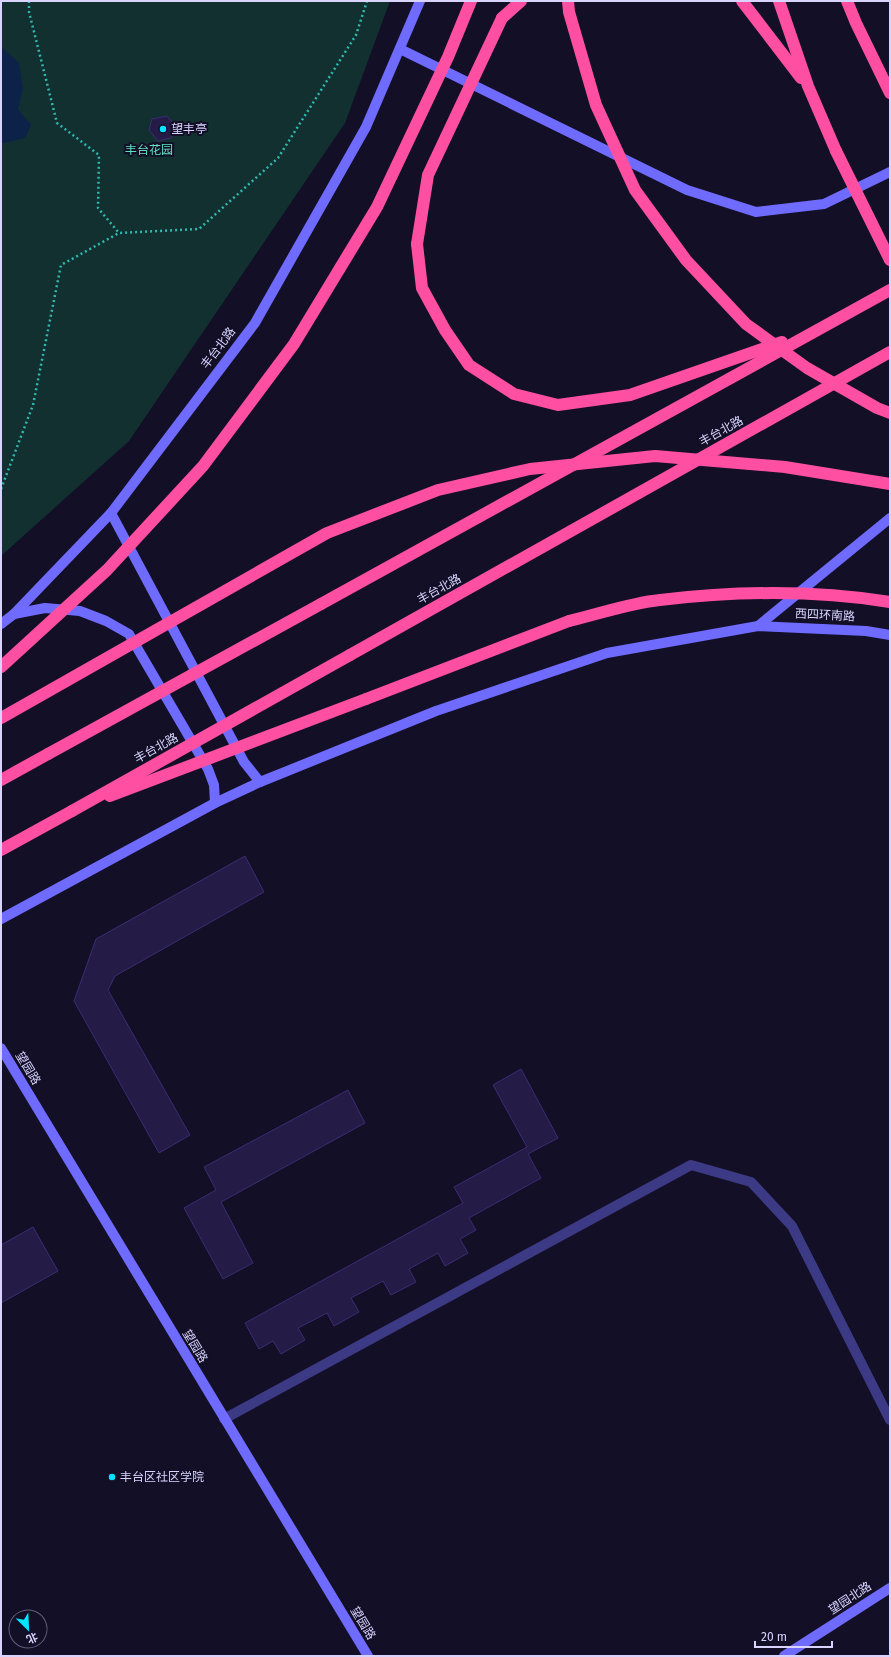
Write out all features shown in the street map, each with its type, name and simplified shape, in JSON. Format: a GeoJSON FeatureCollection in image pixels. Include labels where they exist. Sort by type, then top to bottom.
{"type":"FeatureCollection","features":[{"type":"Feature","properties":{"kind":"highway"},"geometry":{"type":"LineString","coordinates":[[1,668],[107,570],[203,466],[294,344],[377,207],[448,57],[471,1]]}},
{"type":"Feature","properties":{"kind":"highway"},"geometry":{"type":"LineString","coordinates":[[521,1],[502,18],[428,174],[417,244],[422,288],[445,330],[469,365],[514,394],[558,405],[630,395],[824,327]]}},
{"type":"Feature","properties":{"kind":"highway"},"geometry":{"type":"LineString","coordinates":[[568,1],[569,12],[596,106],[635,190],[686,260],[746,324],[807,368],[877,408],[890,413]]}},
{"type":"Feature","properties":{"kind":"highway"},"geometry":{"type":"LineString","coordinates":[[742,1],[808,86]]}},
{"type":"Feature","properties":{"kind":"highway"},"geometry":{"type":"LineString","coordinates":[[779,1],[808,86],[836,151],[890,260]]}},
{"type":"Feature","properties":{"kind":"highway"},"geometry":{"type":"LineString","coordinates":[[847,1],[890,93]]}},
{"type":"Feature","properties":{"kind":"highway"},"geometry":{"type":"LineString","coordinates":[[1,780],[890,290]]}},
{"type":"Feature","properties":{"kind":"highway","name":"丰台北路"},"geometry":{"type":"LineString","coordinates":[[1,850],[890,352]]}},
{"type":"Feature","properties":{"kind":"highway"},"geometry":{"type":"LineString","coordinates":[[1,718],[327,533],[438,490],[530,469],[655,456],[785,467],[890,484]]}},
{"type":"Feature","properties":{"kind":"highway"},"geometry":{"type":"LineString","coordinates":[[72,811],[569,621],[659,600],[764,593],[869,599],[890,602]]}},
{"type":"Feature","properties":{"kind":"street"},"geometry":{"type":"LineString","coordinates":[[420,1],[400,49],[687,190],[756,212],[824,204],[890,172]]}},
{"type":"Feature","properties":{"kind":"street","name":"丰台北路"},"geometry":{"type":"LineString","coordinates":[[1,624],[14,614],[111,513],[254,323],[366,127],[400,49]]}},
{"type":"Feature","properties":{"kind":"street"},"geometry":{"type":"LineString","coordinates":[[111,513],[244,762],[260,782]]}},
{"type":"Feature","properties":{"kind":"street"},"geometry":{"type":"LineString","coordinates":[[1,919],[215,803],[260,782],[436,711],[607,653],[758,626],[890,518]]}},
{"type":"Feature","properties":{"kind":"street"},"geometry":{"type":"LineString","coordinates":[[14,614],[45,608],[80,611],[106,621],[129,634],[208,769],[214,785],[215,803]]}},
{"type":"Feature","properties":{"kind":"street","name":"西四环南路"},"geometry":{"type":"LineString","coordinates":[[758,626],[866,631],[890,635]]}},
{"type":"Feature","properties":{"kind":"street","name":"望园路"},"geometry":{"type":"LineString","coordinates":[[1,1048],[368,1656]]}},
{"type":"Feature","properties":{"kind":"street"},"geometry":{"type":"LineString","coordinates":[[224,1419],[691,1165],[751,1182],[792,1226],[890,1420]]}},
{"type":"Feature","properties":{"kind":"street","name":"望园北路"},"geometry":{"type":"LineString","coordinates":[[784,1656],[890,1588]]}},
{"type":"Feature","properties":{"kind":"path"},"geometry":{"type":"LineString","coordinates":[[29,1],[30,20],[57,122],[99,155],[98,208],[119,233]]}},
{"type":"Feature","properties":{"kind":"path"},"geometry":{"type":"LineString","coordinates":[[1,489],[33,405],[61,265],[119,233],[199,229],[278,158],[356,35],[367,1]]}},
{"type":"Feature","properties":{"kind":"green space","name":"丰台花园"},"geometry":{"type":"Polygon","coordinates":[[[1,1],[390,1],[345,123],[129,441],[1,556],[1,1]]]}},
{"type":"Feature","properties":{"kind":"water"},"geometry":{"type":"Polygon","coordinates":[[[1,47],[19,63],[23,89],[18,109],[31,125],[25,138],[5,143],[1,143],[1,47]]]}},
{"type":"Feature","properties":{"kind":"building","name":"望丰亭"},"geometry":{"type":"Polygon","coordinates":[[[167,116],[176,127],[171,138],[158,141],[149,130],[152,119],[167,116]]]}},
{"type":"Feature","properties":{"kind":"building"},"geometry":{"type":"Polygon","coordinates":[[[245,856],[264,892],[115,976],[108,990],[190,1135],[159,1153],[74,1001],[96,939],[245,856]]]}},
{"type":"Feature","properties":{"kind":"building"},"geometry":{"type":"Polygon","coordinates":[[[521,1069],[558,1138],[528,1154],[541,1178],[469,1218],[476,1230],[460,1239],[468,1253],[445,1266],[438,1253],[409,1269],[416,1282],[391,1295],[383,1281],[351,1298],[359,1312],[334,1326],[327,1313],[298,1328],[305,1340],[281,1354],[273,1341],[259,1349],[245,1323],[463,1203],[454,1187],[527,1147],[493,1085],[521,1069]]]}},
{"type":"Feature","properties":{"kind":"building"},"geometry":{"type":"Polygon","coordinates":[[[348,1090],[365,1123],[221,1202],[253,1263],[223,1279],[184,1208],[216,1190],[204,1167],[348,1090]]]}},
{"type":"Feature","properties":{"kind":"building"},"geometry":{"type":"Polygon","coordinates":[[[33,1227],[58,1271],[1,1303],[1,1245],[33,1227]]]}},
{"type":"Feature","properties":{"kind":"place","name":"望丰亭"},"geometry":{"type":"Point","coordinates":[163,129]}},
{"type":"Feature","properties":{"kind":"place","name":"丰台区社区学院"},"geometry":{"type":"Point","coordinates":[112,1477]}}]}
